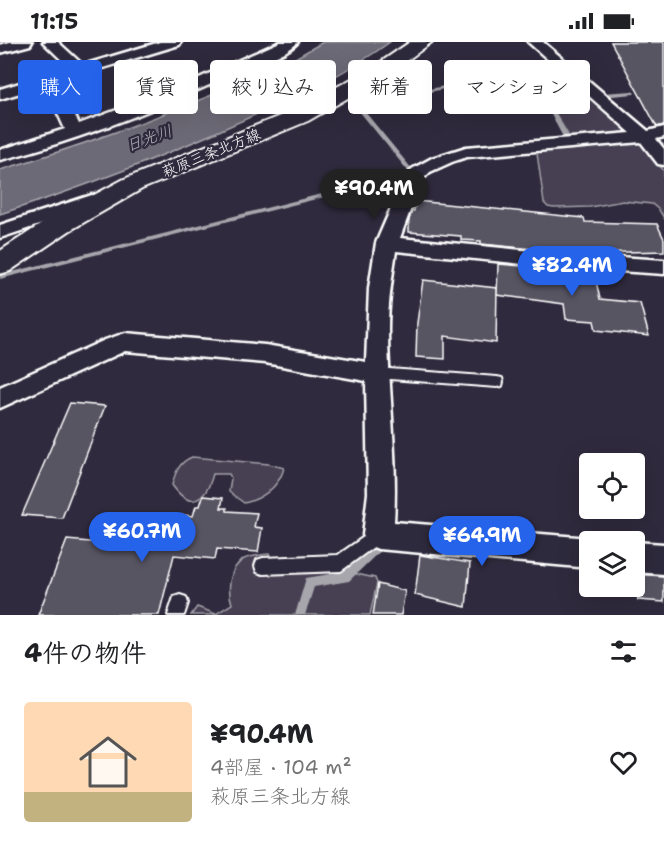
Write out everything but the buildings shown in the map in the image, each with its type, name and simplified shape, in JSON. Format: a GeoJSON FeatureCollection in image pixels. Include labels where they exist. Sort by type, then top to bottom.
{"type":"FeatureCollection","features":[{"type":"Feature","properties":{"kind":"main road","name":"萩原三条北方線"},"geometry":{"type":"LineString","coordinates":[[0,264],[59,225],[133,184],[300,116],[379,72],[423,42]]}},
{"type":"Feature","properties":{"kind":"street"},"geometry":{"type":"LineString","coordinates":[[0,49],[26,42]]}},
{"type":"Feature","properties":{"kind":"street"},"geometry":{"type":"LineString","coordinates":[[50,42],[69,60]]}},
{"type":"Feature","properties":{"kind":"street"},"geometry":{"type":"LineString","coordinates":[[118,42],[134,54]]}},
{"type":"Feature","properties":{"kind":"street"},"geometry":{"type":"LineString","coordinates":[[102,63],[174,42]]}},
{"type":"Feature","properties":{"kind":"street"},"geometry":{"type":"LineString","coordinates":[[0,155],[75,133],[229,73],[291,42]]}},
{"type":"Feature","properties":{"kind":"street"},"geometry":{"type":"LineString","coordinates":[[535,42],[654,135],[664,160]]}},
{"type":"Feature","properties":{"kind":"street"},"geometry":{"type":"LineString","coordinates":[[2,90],[18,86]]}},
{"type":"Feature","properties":{"kind":"street"},"geometry":{"type":"LineString","coordinates":[[66,114],[75,133]]}},
{"type":"Feature","properties":{"kind":"street"},"geometry":{"type":"LineString","coordinates":[[579,552],[378,534],[383,500],[375,310],[386,243],[415,176],[441,159],[466,152],[654,135]]}},
{"type":"Feature","properties":{"kind":"street"},"geometry":{"type":"LineString","coordinates":[[0,232],[80,206],[133,184]]}},
{"type":"Feature","properties":{"kind":"street"},"geometry":{"type":"LineString","coordinates":[[386,243],[543,259],[664,267]]}},
{"type":"Feature","properties":{"kind":"street"},"geometry":{"type":"LineString","coordinates":[[0,398],[125,342],[265,354],[376,373]]}},
{"type":"Feature","properties":{"kind":"street"},"geometry":{"type":"LineString","coordinates":[[645,558],[664,559]]}},
{"type":"Feature","properties":{"kind":"lane"},"geometry":{"type":"LineString","coordinates":[[376,373],[496,382]]}},
{"type":"Feature","properties":{"kind":"lane"},"geometry":{"type":"LineString","coordinates":[[263,566],[341,562],[378,534]]}},
{"type":"Feature","properties":{"kind":"shaded area"},"geometry":{"type":"Polygon","coordinates":[[[594,98],[631,133],[571,140],[556,114],[590,114],[590,99],[594,98]]]}},
{"type":"Feature","properties":{"kind":"shaded area"},"geometry":{"type":"Polygon","coordinates":[[[629,141],[642,144],[664,171],[664,218],[652,204],[623,201],[590,207],[554,208],[544,203],[537,153],[629,141]]]}},
{"type":"Feature","properties":{"kind":"shaded area"},"geometry":{"type":"Polygon","coordinates":[[[192,457],[269,464],[284,468],[282,475],[269,491],[251,501],[244,503],[229,492],[231,478],[229,474],[213,474],[202,496],[191,500],[185,498],[172,485],[178,468],[192,457]]]}},
{"type":"Feature","properties":{"kind":"shaded area"},"geometry":{"type":"Polygon","coordinates":[[[269,554],[275,570],[342,571],[375,578],[377,583],[370,615],[191,615],[197,607],[216,614],[232,604],[230,579],[235,568],[244,559],[269,554]]]}},
{"type":"Feature","properties":{"kind":"water"},"geometry":{"type":"Polygon","coordinates":[[[323,42],[390,42],[363,60],[348,60],[348,69],[336,75],[336,60],[292,60],[323,42]]]}},
{"type":"Feature","properties":{"kind":"water","name":"日光川"},"geometry":{"type":"Polygon","coordinates":[[[210,96],[210,114],[257,114],[156,158],[0,214],[0,170],[91,141],[163,114],[198,114],[198,100],[210,96]]]}},
{"type":"Feature","properties":{"kind":"waterway"},"geometry":{"type":"LineString","coordinates":[[432,90],[444,88]]}},
{"type":"Feature","properties":{"kind":"waterway"},"geometry":{"type":"LineString","coordinates":[[602,95],[632,93]]}},
{"type":"Feature","properties":{"kind":"waterway"},"geometry":{"type":"LineString","coordinates":[[566,138],[550,107],[592,98]]}},
{"type":"Feature","properties":{"kind":"waterway"},"geometry":{"type":"LineString","coordinates":[[364,114],[410,170]]}},
{"type":"Feature","properties":{"kind":"waterway"},"geometry":{"type":"LineString","coordinates":[[0,277],[401,176]]}},
{"type":"Feature","properties":{"kind":"waterway"},"geometry":{"type":"LineString","coordinates":[[300,615],[310,582],[345,577],[381,544]]}}]}
